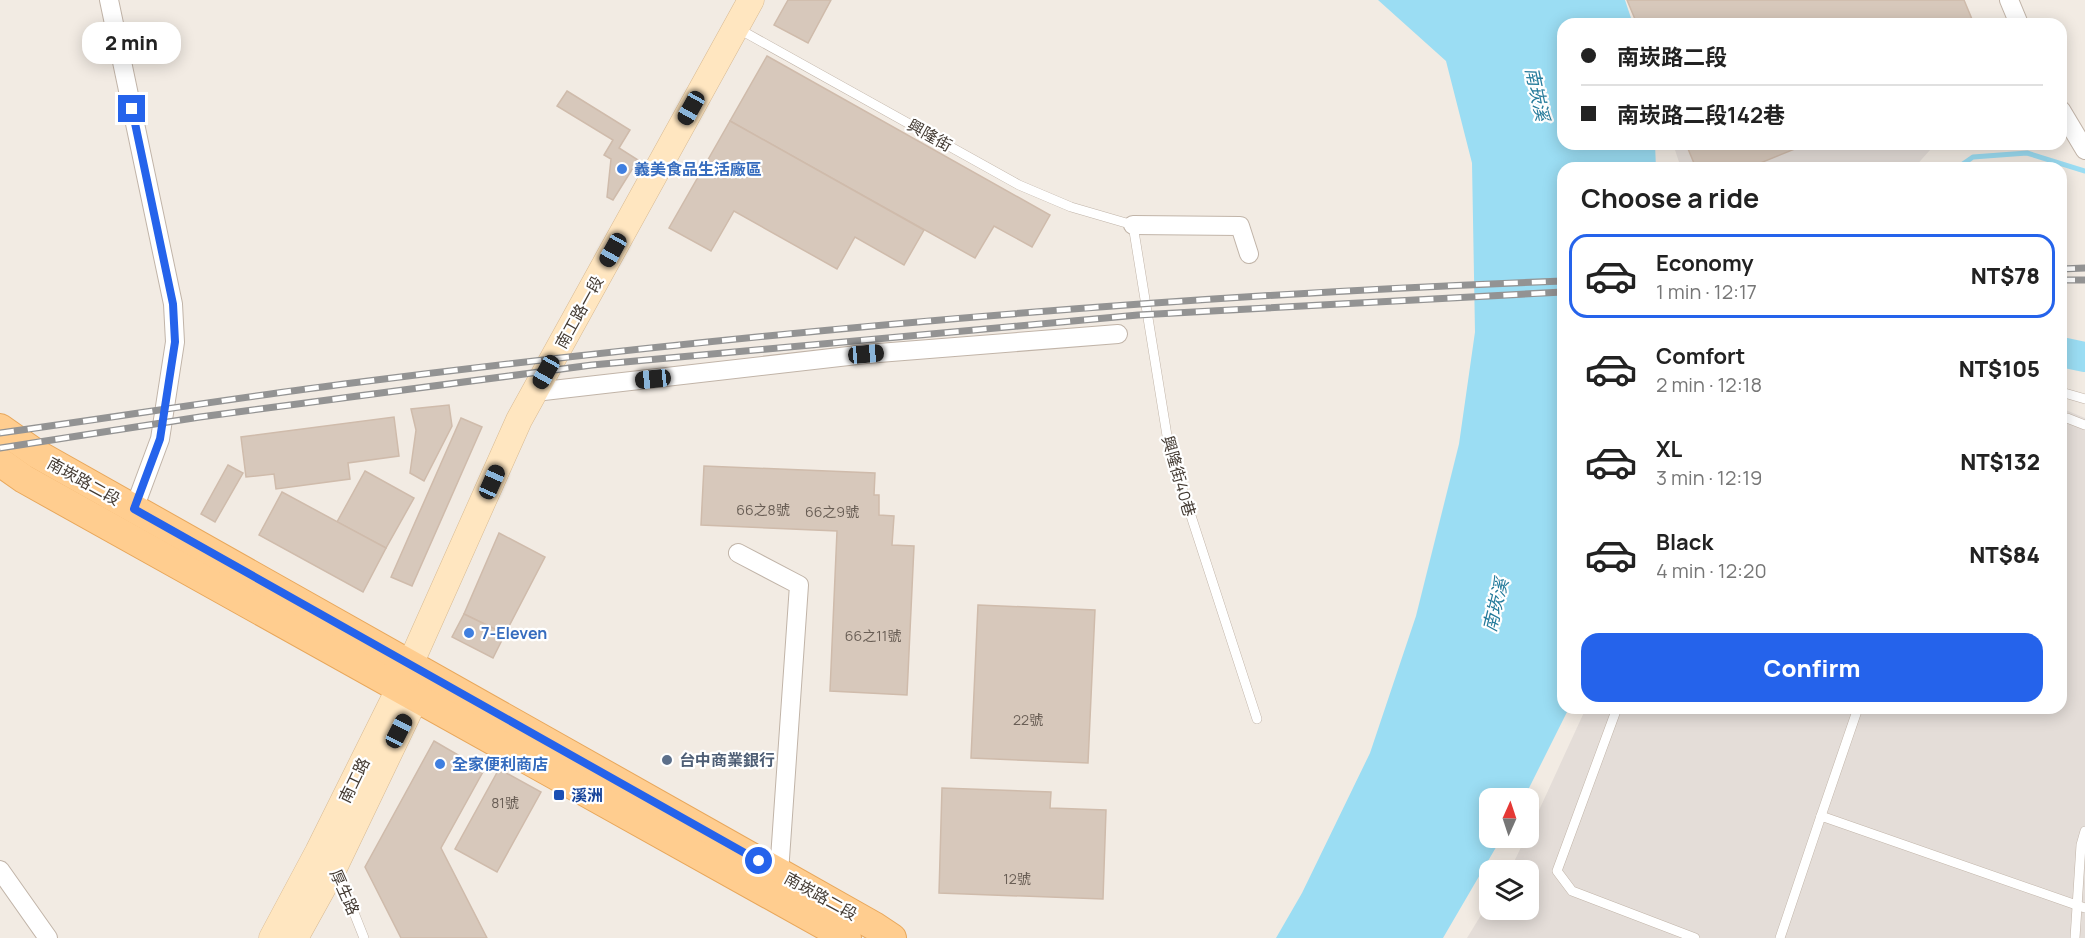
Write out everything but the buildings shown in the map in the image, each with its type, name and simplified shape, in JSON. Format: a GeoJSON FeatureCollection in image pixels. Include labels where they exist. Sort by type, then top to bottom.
{"type":"FeatureCollection","features":[{"type":"Feature","properties":{"kind":"main road","name":"南崁路二段"},"geometry":{"type":"LineString","coordinates":[[0,428],[11,467],[409,683],[779,873],[892,938]]}},
{"type":"Feature","properties":{"kind":"main road","name":"南崁路二段"},"geometry":{"type":"LineString","coordinates":[[11,467],[63,469],[134,509],[409,683],[843,937]]}},
{"type":"Feature","properties":{"kind":"street"},"geometry":{"type":"LineString","coordinates":[[109,0],[173,304],[175,342],[160,439],[134,509]]}},
{"type":"Feature","properties":{"kind":"street","name":"南工路一段"},"geometry":{"type":"LineString","coordinates":[[409,683],[519,420],[751,0]]}},
{"type":"Feature","properties":{"kind":"street"},"geometry":{"type":"LineString","coordinates":[[2009,0],[2016,18]]}},
{"type":"Feature","properties":{"kind":"street"},"geometry":{"type":"LineString","coordinates":[[2067,120],[2085,150]]}},
{"type":"Feature","properties":{"kind":"street"},"geometry":{"type":"LineString","coordinates":[[1133,225],[1240,226],[1249,254]]}},
{"type":"Feature","properties":{"kind":"street"},"geometry":{"type":"LineString","coordinates":[[535,392],[866,354],[1118,334]]}},
{"type":"Feature","properties":{"kind":"street"},"geometry":{"type":"LineString","coordinates":[[738,553],[799,585],[779,873]]}},
{"type":"Feature","properties":{"kind":"street","name":"南工路"},"geometry":{"type":"LineString","coordinates":[[295,938],[327,859],[409,683]]}},
{"type":"Feature","properties":{"kind":"street","name":"南工路"},"geometry":{"type":"LineString","coordinates":[[272,938],[327,859]]}},
{"type":"Feature","properties":{"kind":"street"},"geometry":{"type":"LineString","coordinates":[[0,870],[48,938]]}},
{"type":"Feature","properties":{"kind":"lane","name":"興隆街"},"geometry":{"type":"LineString","coordinates":[[736,27],[1019,185],[1071,207],[1133,225]]}},
{"type":"Feature","properties":{"kind":"lane","name":"興隆街40巷"},"geometry":{"type":"LineString","coordinates":[[1133,225],[1169,448],[1257,719]]}},
{"type":"Feature","properties":{"kind":"lane"},"geometry":{"type":"LineString","coordinates":[[2067,394],[2085,399]]}},
{"type":"Feature","properties":{"kind":"lane"},"geometry":{"type":"LineString","coordinates":[[2067,418],[2085,425]]}},
{"type":"Feature","properties":{"kind":"lane"},"geometry":{"type":"LineString","coordinates":[[1615,714],[1557,871],[1572,891],[1695,938]]}},
{"type":"Feature","properties":{"kind":"lane"},"geometry":{"type":"LineString","coordinates":[[1780,938],[1856,714]]}},
{"type":"Feature","properties":{"kind":"lane"},"geometry":{"type":"LineString","coordinates":[[1821,816],[2081,906]]}},
{"type":"Feature","properties":{"kind":"lane"},"geometry":{"type":"LineString","coordinates":[[2075,938],[2081,906],[2080,845],[2085,831]]}},
{"type":"Feature","properties":{"kind":"lane","name":"厚生路"},"geometry":{"type":"LineString","coordinates":[[327,859],[364,938]]}},
{"type":"Feature","properties":{"kind":"shaded area"},"geometry":{"type":"Polygon","coordinates":[[[1675,150],[1930,150],[1919,162],[1679,162],[1675,150]]]}},
{"type":"Feature","properties":{"kind":"shaded area"},"geometry":{"type":"Polygon","coordinates":[[[2067,410],[2085,418],[2085,938],[1467,938],[1479,918],[1539,920],[1539,860],[1515,860],[1521,848],[1539,848],[1539,810],[1583,714],[2067,714],[2067,410]]]}},
{"type":"Feature","properties":{"kind":"water","name":"南崁溪"},"geometry":{"type":"Polygon","coordinates":[[[1378,0],[1625,0],[1631,18],[1557,18],[1557,150],[1655,150],[1656,162],[1557,162],[1557,714],[1566,714],[1529,788],[1479,788],[1479,848],[1496,848],[1489,860],[1479,860],[1479,876],[1443,938],[1276,938],[1302,893],[1370,753],[1416,616],[1459,444],[1475,332],[1472,163],[1446,61],[1378,0]]]}},
{"type":"Feature","properties":{"kind":"waterway"},"geometry":{"type":"LineString","coordinates":[[1966,162],[1973,157],[2027,153],[2056,162]]}},
{"type":"Feature","properties":{"kind":"waterway"},"geometry":{"type":"LineString","coordinates":[[2067,165],[2085,171]]}},
{"type":"Feature","properties":{"kind":"waterway"},"geometry":{"type":"LineString","coordinates":[[2067,353],[2085,357]]}},
{"type":"Feature","properties":{"kind":"railway"},"geometry":{"type":"LineString","coordinates":[[2067,269],[2085,268]]}},
{"type":"Feature","properties":{"kind":"railway"},"geometry":{"type":"LineString","coordinates":[[2067,280],[2085,280]]}},
{"type":"Feature","properties":{"kind":"railway"},"geometry":{"type":"LineString","coordinates":[[0,433],[352,383],[805,332],[1108,306],[1557,281]]}},
{"type":"Feature","properties":{"kind":"railway"},"geometry":{"type":"LineString","coordinates":[[0,448],[200,417],[592,365],[1138,315],[1557,292]]}},
{"type":"Feature","properties":{"kind":"place","name":"義美食品生活廠區"},"geometry":{"type":"Point","coordinates":[622,169]}},
{"type":"Feature","properties":{"kind":"place","name":"7-Eleven"},"geometry":{"type":"Point","coordinates":[469,633]}},
{"type":"Feature","properties":{"kind":"place","name":"台中商業銀行"},"geometry":{"type":"Point","coordinates":[667,760]}},
{"type":"Feature","properties":{"kind":"place","name":"全家便利商店"},"geometry":{"type":"Point","coordinates":[440,764]}},
{"type":"Feature","properties":{"kind":"place","name":"溪洲"},"geometry":{"type":"Point","coordinates":[559,795]}},
{"type":"Feature","properties":{"kind":"route"},"geometry":{"type":"LineString","coordinates":[[132,109],[173,304],[175,342],[160,439],[134,509],[759,861]]}}]}
